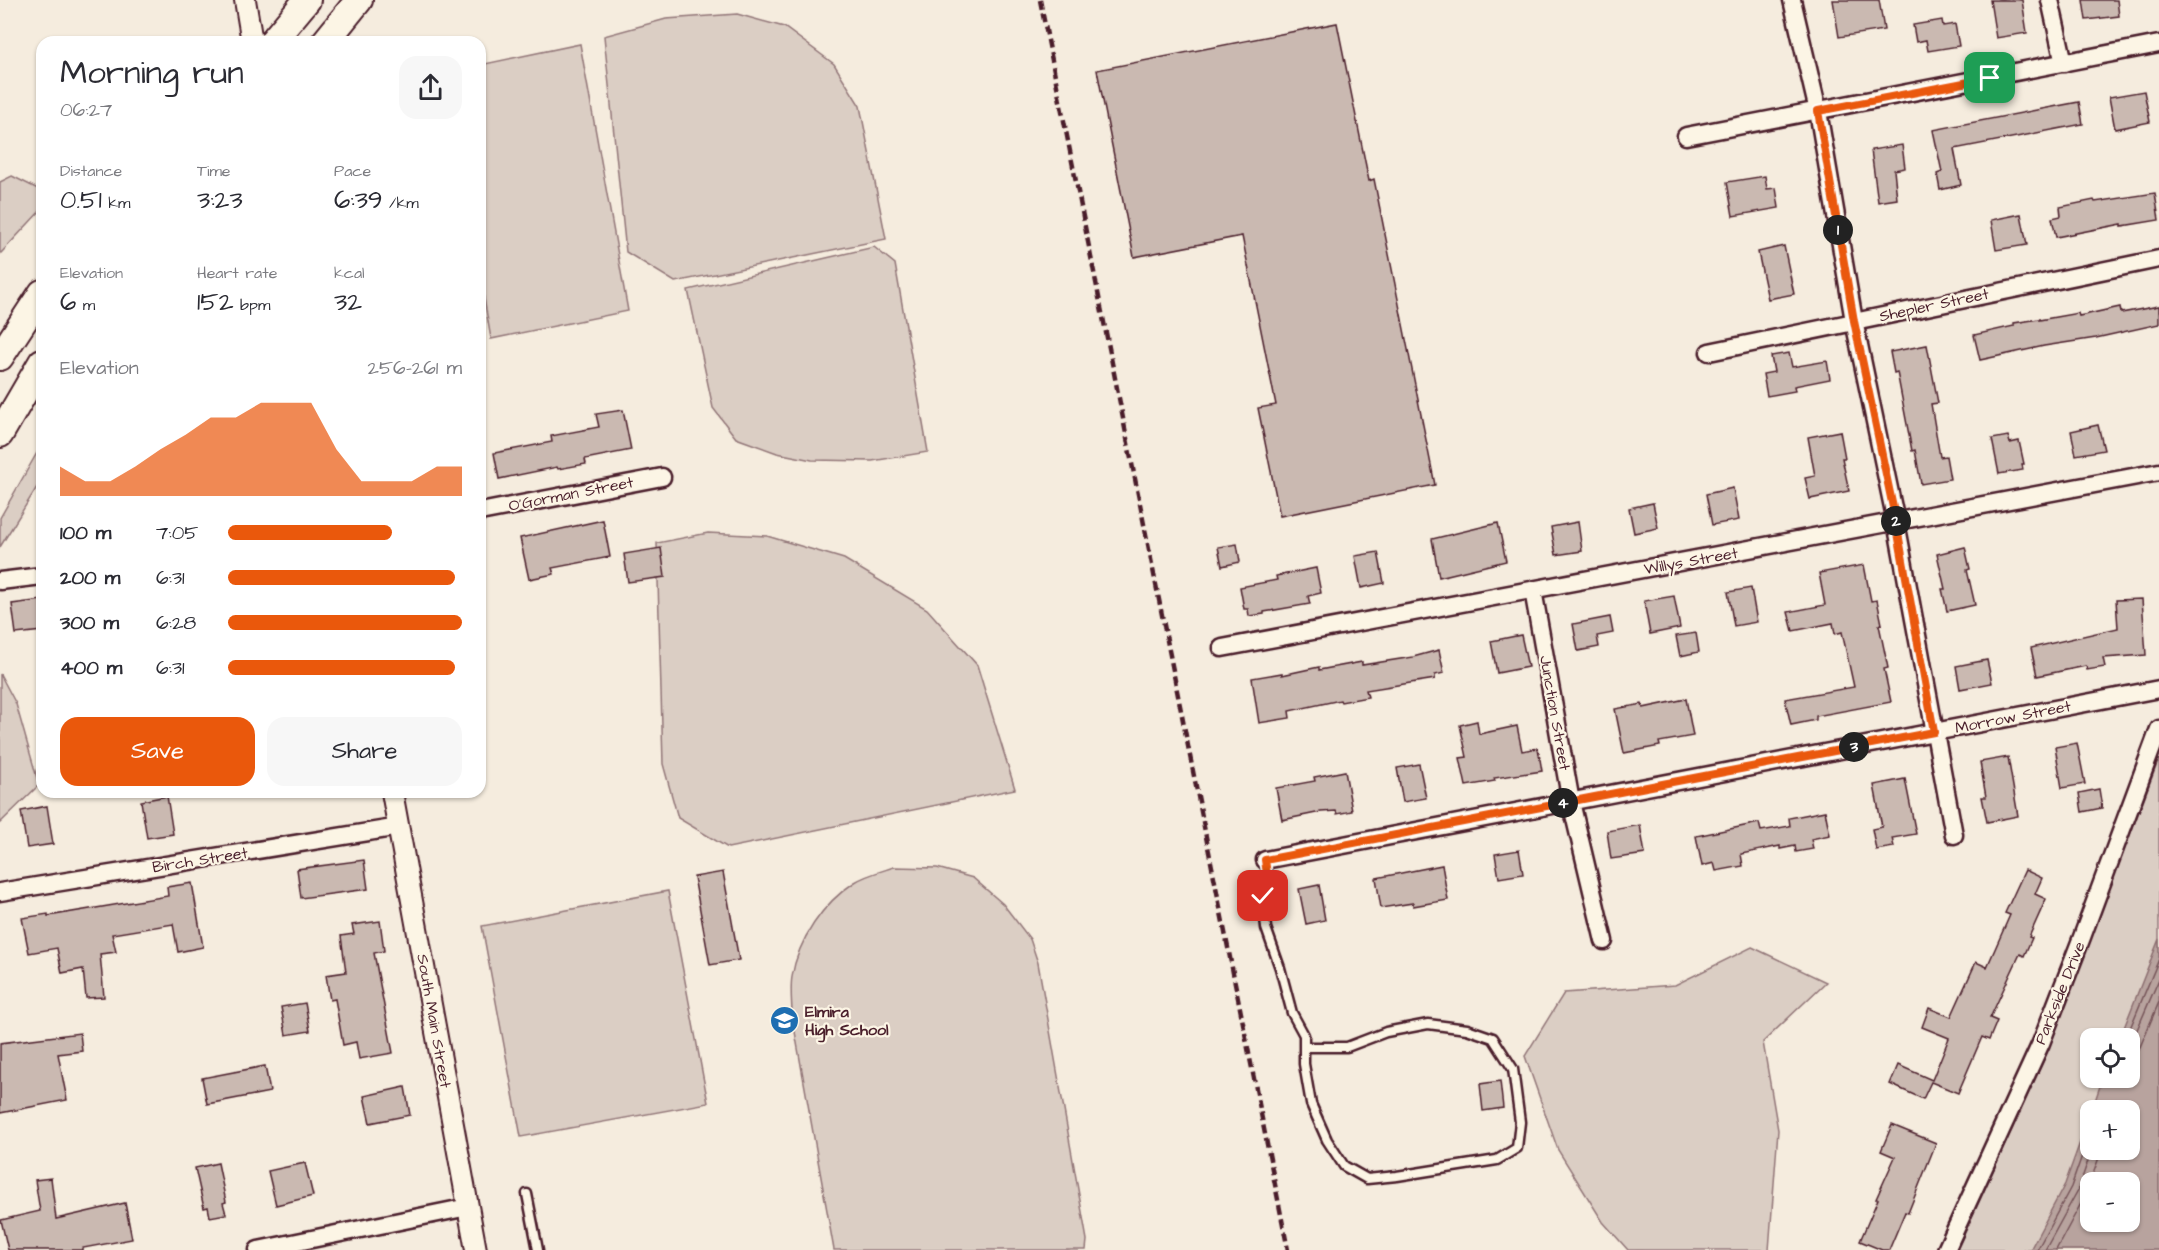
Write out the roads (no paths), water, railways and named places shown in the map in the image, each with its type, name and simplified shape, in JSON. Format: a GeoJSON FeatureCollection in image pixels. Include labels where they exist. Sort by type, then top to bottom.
{"type":"FeatureCollection","features":[{"type":"Feature","properties":{"kind":"main road"},"geometry":{"type":"LineString","coordinates":[[277,36],[307,0]]}},
{"type":"Feature","properties":{"kind":"main road"},"geometry":{"type":"LineString","coordinates":[[330,36],[359,0]]}},
{"type":"Feature","properties":{"kind":"main road"},"geometry":{"type":"LineString","coordinates":[[0,357],[36,302]]}},
{"type":"Feature","properties":{"kind":"main road"},"geometry":{"type":"LineString","coordinates":[[0,434],[36,372]]}},
{"type":"Feature","properties":{"kind":"street"},"geometry":{"type":"LineString","coordinates":[[245,0],[251,36]]}},
{"type":"Feature","properties":{"kind":"street"},"geometry":{"type":"LineString","coordinates":[[1792,0],[1818,111],[1854,321],[1896,522],[1953,835]]}},
{"type":"Feature","properties":{"kind":"street"},"geometry":{"type":"LineString","coordinates":[[2050,0],[2064,63]]}},
{"type":"Feature","properties":{"kind":"street"},"geometry":{"type":"LineString","coordinates":[[1686,136],[2159,44]]}},
{"type":"Feature","properties":{"kind":"street","name":"Shepler Street"},"geometry":{"type":"LineString","coordinates":[[1709,352],[2159,259]]}},
{"type":"Feature","properties":{"kind":"street","name":"Willys Street"},"geometry":{"type":"LineString","coordinates":[[1222,648],[2159,472]]}},
{"type":"Feature","properties":{"kind":"street","name":"O'Gorman Street"},"geometry":{"type":"LineString","coordinates":[[486,511],[662,477]]}},
{"type":"Feature","properties":{"kind":"street"},"geometry":{"type":"LineString","coordinates":[[0,581],[36,577]]}},
{"type":"Feature","properties":{"kind":"street","name":"Junction Street"},"geometry":{"type":"LineString","coordinates":[[1533,590],[1571,802],[1604,941]]}},
{"type":"Feature","properties":{"kind":"street","name":"Morrow Street"},"geometry":{"type":"LineString","coordinates":[[1265,860],[2159,689]]}},
{"type":"Feature","properties":{"kind":"street","name":"Parkside Drive"},"geometry":{"type":"LineString","coordinates":[[1946,1250],[2041,1043],[2159,729]]}},
{"type":"Feature","properties":{"kind":"street","name":"South Main Street"},"geometry":{"type":"LineString","coordinates":[[393,798],[476,1250]]}},
{"type":"Feature","properties":{"kind":"street","name":"Birch Street"},"geometry":{"type":"LineString","coordinates":[[0,892],[399,827]]}},
{"type":"Feature","properties":{"kind":"street"},"geometry":{"type":"LineString","coordinates":[[258,1250],[468,1207]]}},
{"type":"Feature","properties":{"kind":"lane"},"geometry":{"type":"LineString","coordinates":[[1265,860],[1267,874],[1263,896],[1266,928],[1292,1013],[1304,1035],[1304,1047],[1311,1104],[1327,1140],[1344,1166],[1367,1179],[1396,1176],[1497,1160],[1517,1148],[1520,1122],[1513,1069],[1493,1038],[1467,1029],[1428,1024],[1386,1032],[1347,1047],[1304,1047]]}},
{"type":"Feature","properties":{"kind":"lane"},"geometry":{"type":"LineString","coordinates":[[527,1194],[538,1250]]}},
{"type":"Feature","properties":{"kind":"water"},"geometry":{"type":"Polygon","coordinates":[[[2159,939],[2159,1250],[2030,1250],[2065,1184],[2080,1142],[2080,1160],[2140,1160],[2140,1100],[2095,1100],[2099,1088],[2140,1088],[2140,1028],[2124,1028],[2159,939]]]}},
{"type":"Feature","properties":{"kind":"railway"},"geometry":{"type":"LineString","coordinates":[[1040,0],[1288,1250]]}},
{"type":"Feature","properties":{"kind":"place","name":"Elmira High School"},"geometry":{"type":"Point","coordinates":[784,1021]}}]}
